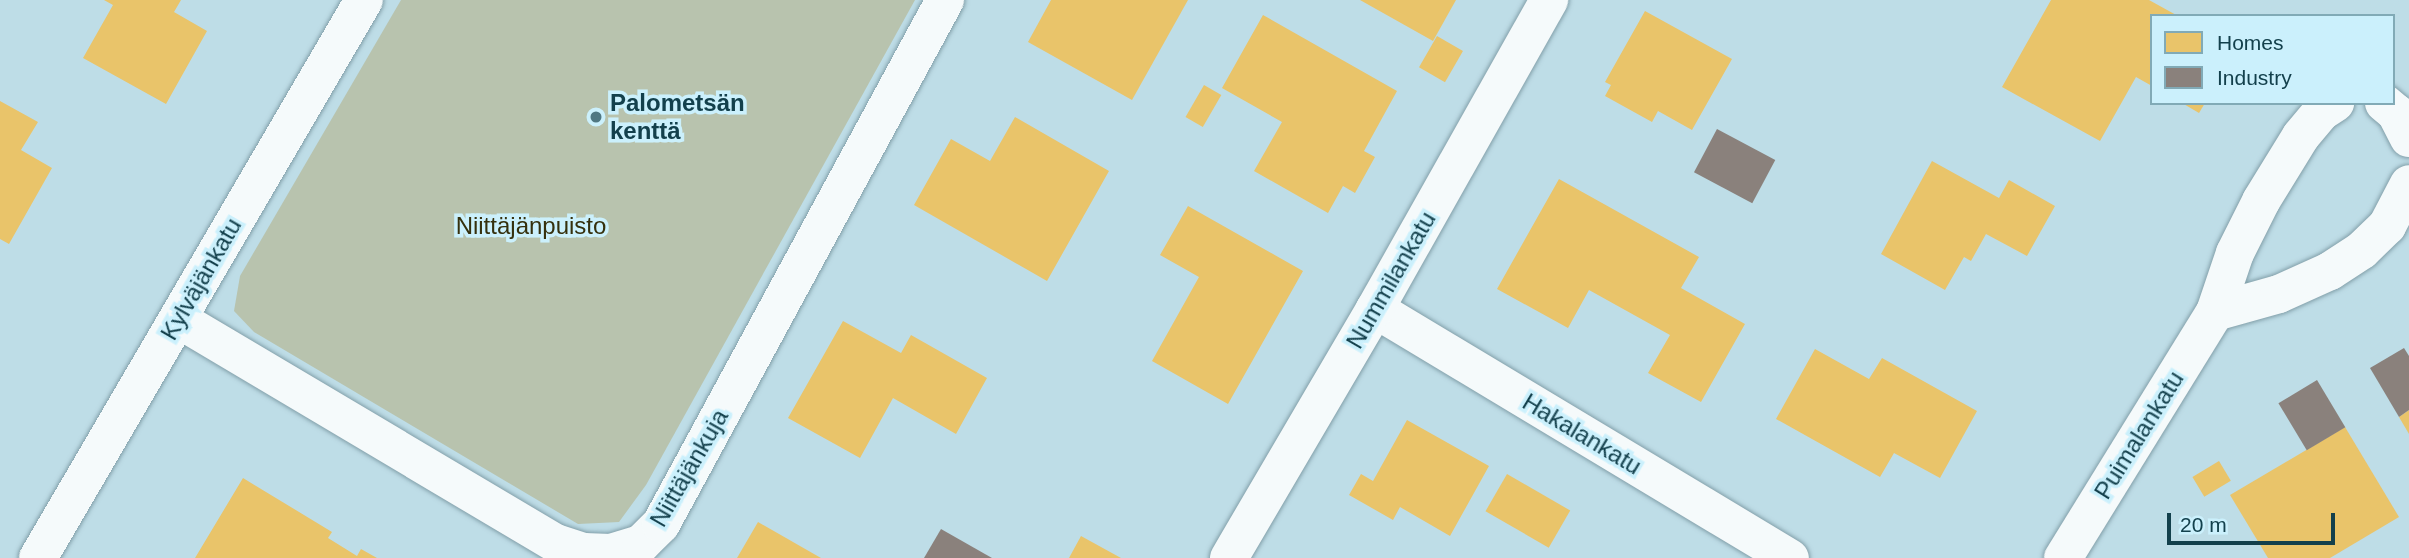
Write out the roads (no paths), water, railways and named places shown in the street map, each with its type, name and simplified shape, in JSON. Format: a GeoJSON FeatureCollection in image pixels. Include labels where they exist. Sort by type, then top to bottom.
{"type":"FeatureCollection","features":[{"type":"Feature","properties":{"kind":"street","name":"Kylväjänkatu"},"geometry":{"type":"LineString","coordinates":[[38,558],[364,0]]}},
{"type":"Feature","properties":{"kind":"street","name":"Niittäjänkuja"},"geometry":{"type":"LineString","coordinates":[[178,320],[556,543],[584,552],[611,553],[642,544],[661,524],[944,0]]}},
{"type":"Feature","properties":{"kind":"street","name":"Nummilankatu"},"geometry":{"type":"LineString","coordinates":[[1229,558],[1375,309],[1549,0]]}},
{"type":"Feature","properties":{"kind":"street","name":"Puimalankatu"},"geometry":{"type":"LineString","coordinates":[[2063,558],[2215,312],[2235,253],[2261,201],[2301,136],[2321,112],[2332,105]]}},
{"type":"Feature","properties":{"kind":"street"},"geometry":{"type":"LineString","coordinates":[[2386,105],[2396,113],[2409,138]]}},
{"type":"Feature","properties":{"kind":"street"},"geometry":{"type":"LineString","coordinates":[[2215,312],[2279,294],[2330,271],[2361,250],[2387,226],[2409,184]]}},
{"type":"Feature","properties":{"kind":"street","name":"Hakalankatu"},"geometry":{"type":"LineString","coordinates":[[1375,309],[1790,558]]}},
{"type":"Feature","properties":{"kind":"place","name":"Palometsän kenttä"},"geometry":{"type":"Point","coordinates":[596,117]}},
{"type":"Feature","properties":{"kind":"park label","name":"Niittäjänpuisto"},"geometry":{"type":"Point","coordinates":[531,226]}}]}
